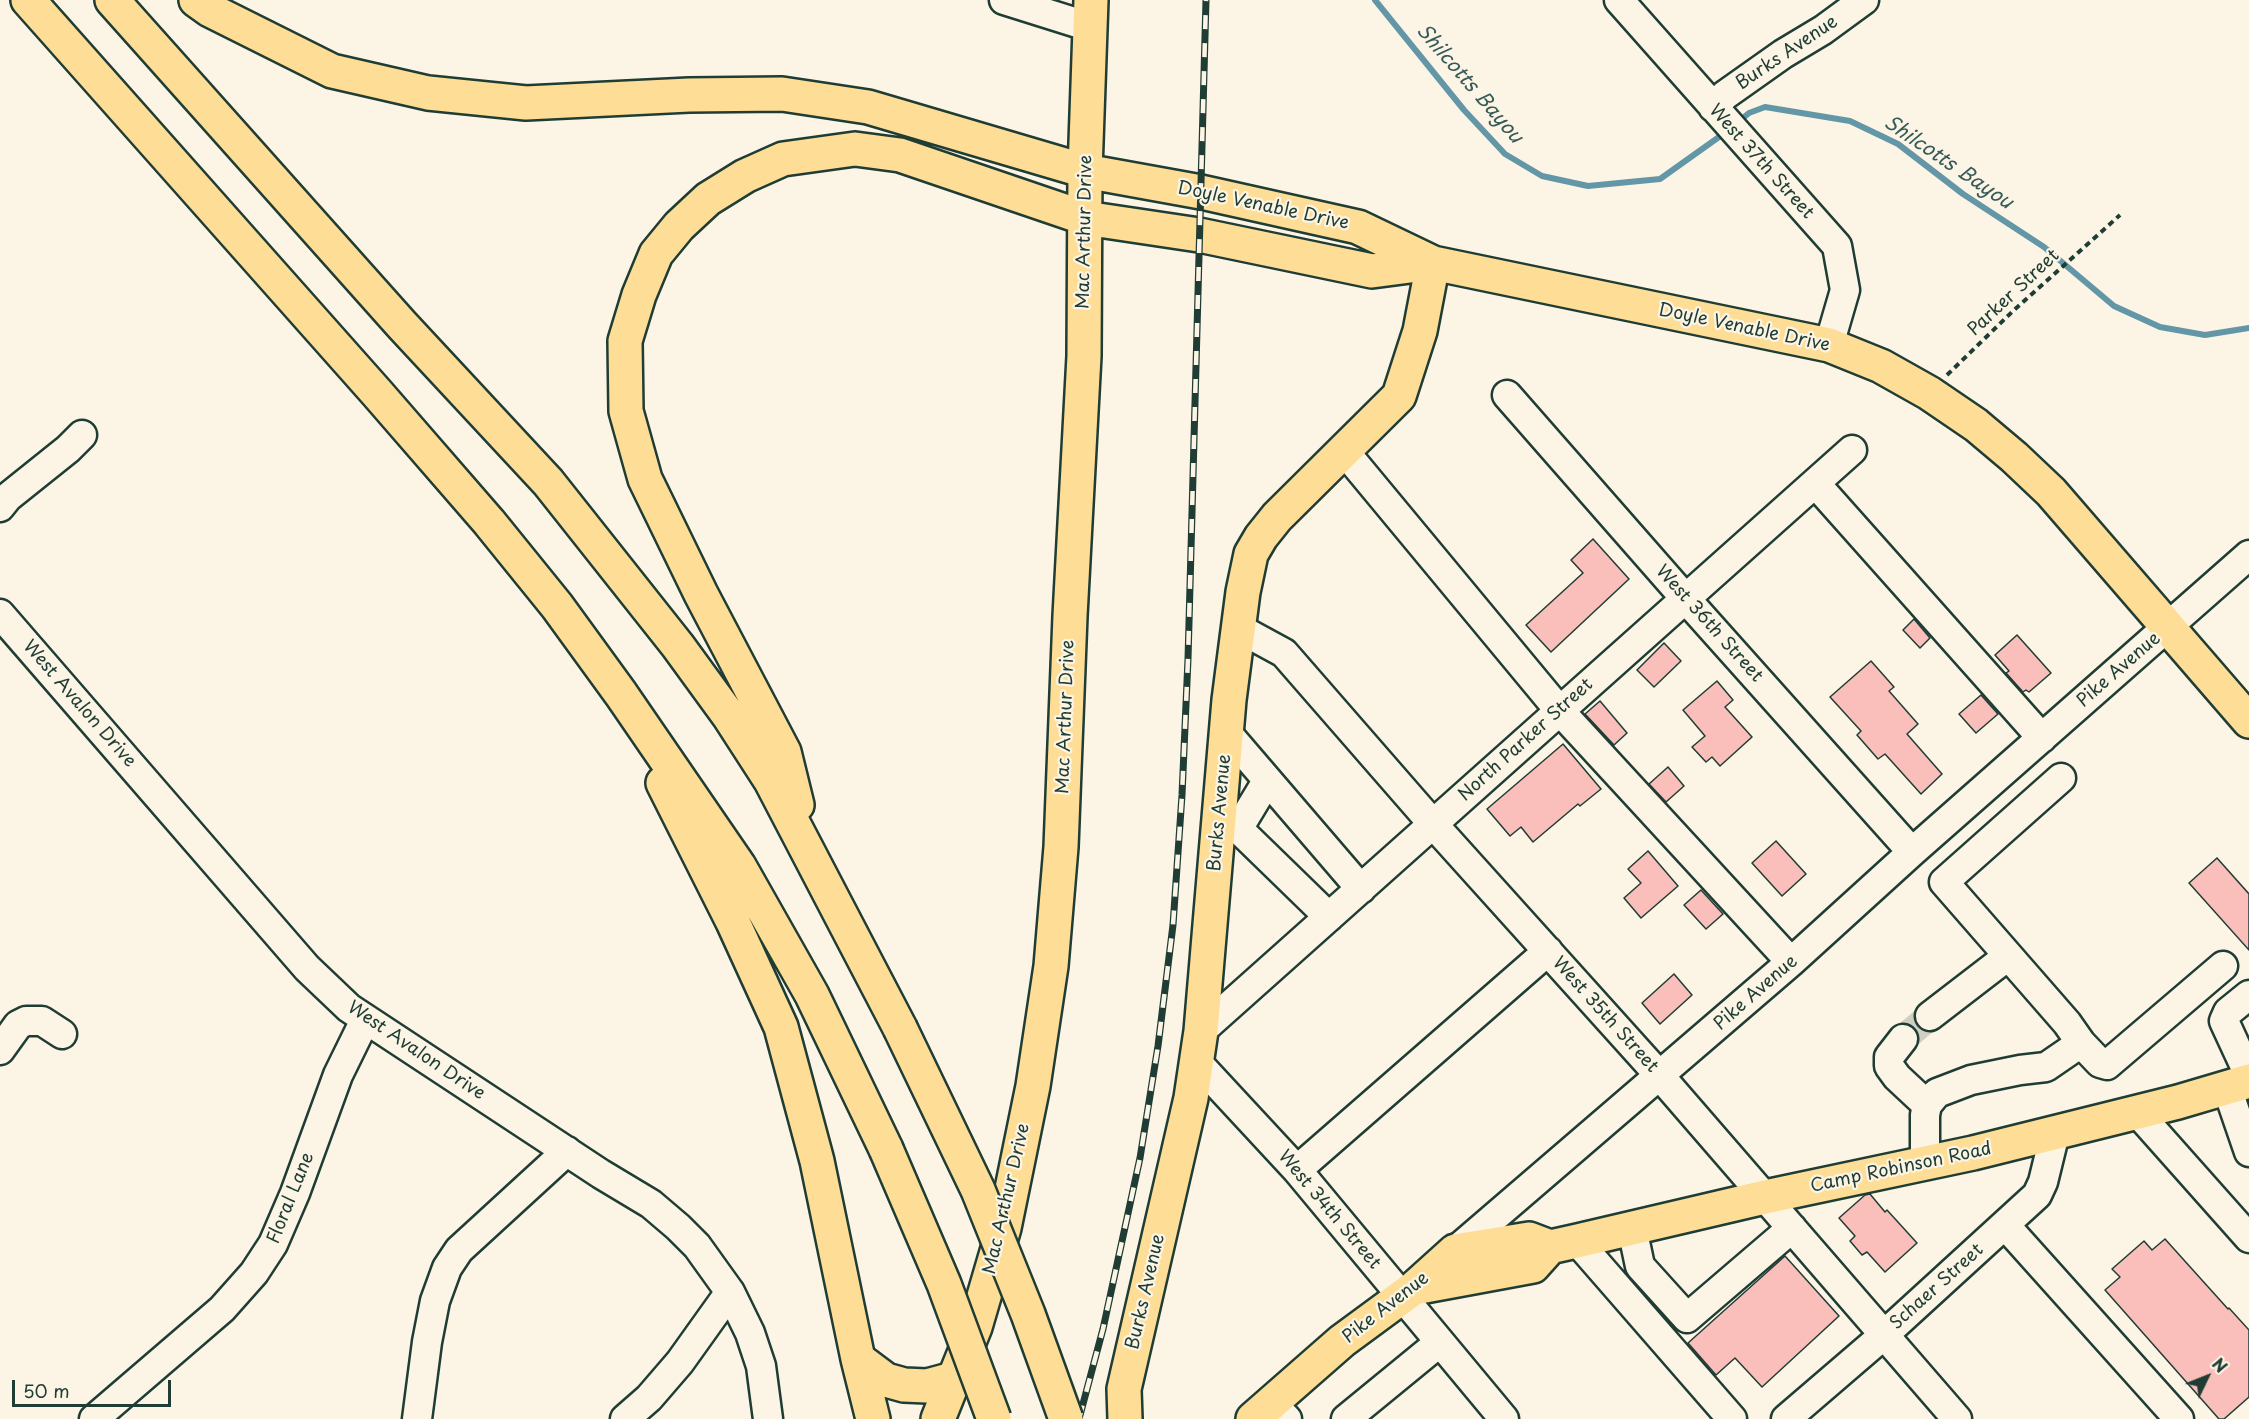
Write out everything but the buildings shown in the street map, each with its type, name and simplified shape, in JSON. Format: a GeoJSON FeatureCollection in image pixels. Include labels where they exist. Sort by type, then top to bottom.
{"type":"FeatureCollection","features":[{"type":"Feature","properties":{"kind":"main road"},"geometry":{"type":"LineString","coordinates":[[28,0],[370,384],[489,522],[557,606],[621,694],[739,866],[812,995],[886,1149],[944,1284],[994,1419]]}},
{"type":"Feature","properties":{"kind":"main road"},"geometry":{"type":"LineString","coordinates":[[112,0],[402,326],[548,482],[678,646],[729,716],[771,781],[807,847],[900,1028],[978,1190],[1028,1314],[1066,1419]]}},
{"type":"Feature","properties":{"kind":"main road","name":"Doyle Venable Drive"},"geometry":{"type":"LineString","coordinates":[[196,0],[210,10],[332,71],[428,93],[526,103],[689,95],[782,94],[868,106],[1085,171],[1201,192],[1358,227],[1433,263],[1829,345],[1881,366],[1929,393],[1976,425],[2051,492],[2168,627]]}},
{"type":"Feature","properties":{"kind":"main road","name":"Mac Arthur Drive"},"geometry":{"type":"LineString","coordinates":[[938,1419],[975,1327],[1004,1228],[1033,1086],[1051,966],[1062,847],[1070,616],[1083,356],[1085,171],[1091,13]]}},
{"type":"Feature","properties":{"kind":"main road","name":"Doyle Venable Drive"},"geometry":{"type":"LineString","coordinates":[[807,847],[784,752],[700,594],[645,479],[626,411],[625,341],[639,295],[656,254],[679,226],[708,199],[745,176],[783,159],[855,149],[900,155],[1085,218],[1199,235],[1372,271],[1433,263]]}},
{"type":"Feature","properties":{"kind":"main road","name":"Burks Avenue"},"geometry":{"type":"LineString","coordinates":[[1122,1409],[1191,1098],[1229,820],[1229,700],[1251,554],[1261,537],[1301,493],[1345,452],[1399,396],[1420,331],[1433,263]]}},
{"type":"Feature","properties":{"kind":"main road"},"geometry":{"type":"LineString","coordinates":[[2168,627],[2249,721]]}},
{"type":"Feature","properties":{"kind":"main road"},"geometry":{"type":"LineString","coordinates":[[621,694],[681,822],[733,922],[781,1027],[817,1161],[858,1359],[873,1419]]}},
{"type":"Feature","properties":{"kind":"main road","name":"Camp Robinson Road"},"geometry":{"type":"LineString","coordinates":[[1455,1251],[1529,1239],[1564,1244],[2055,1133],[2242,1081]]}},
{"type":"Feature","properties":{"kind":"main road"},"geometry":{"type":"LineString","coordinates":[[1408,1293],[1533,1266],[1564,1244]]}},
{"type":"Feature","properties":{"kind":"main road","name":"Pike Avenue"},"geometry":{"type":"LineString","coordinates":[[1271,1414],[1342,1341],[1408,1293],[1455,1251]]}},
{"type":"Feature","properties":{"kind":"main road"},"geometry":{"type":"LineString","coordinates":[[858,1359],[886,1380],[904,1385],[927,1386],[953,1378]]}},
{"type":"Feature","properties":{"kind":"street"},"geometry":{"type":"LineString","coordinates":[[1004,0],[1091,13]]}},
{"type":"Feature","properties":{"kind":"street","name":"West 37th Street"},"geometry":{"type":"LineString","coordinates":[[1619,0],[1837,246],[1845,290],[1829,345]]}},
{"type":"Feature","properties":{"kind":"street","name":"Burks Avenue"},"geometry":{"type":"LineString","coordinates":[[1715,110],[1725,95],[1864,0]]}},
{"type":"Feature","properties":{"kind":"street","name":"West 36th Street"},"geometry":{"type":"LineString","coordinates":[[1508,395],[1685,598],[1912,852]]}},
{"type":"Feature","properties":{"kind":"street"},"geometry":{"type":"LineString","coordinates":[[0,507],[8,497],[82,435]]}},
{"type":"Feature","properties":{"kind":"street","name":"North Parker Street"},"geometry":{"type":"LineString","coordinates":[[1198,1046],[1329,917],[1852,450]]}},
{"type":"Feature","properties":{"kind":"street"},"geometry":{"type":"LineString","coordinates":[[1345,452],[1559,710],[1791,962]]}},
{"type":"Feature","properties":{"kind":"street"},"geometry":{"type":"LineString","coordinates":[[1815,483],[2042,738]]}},
{"type":"Feature","properties":{"kind":"street","name":"Pike Avenue"},"geometry":{"type":"LineString","coordinates":[[1455,1251],[1791,962],[2004,770],[2249,555]]}},
{"type":"Feature","properties":{"kind":"street","name":"West Avalon Drive"},"geometry":{"type":"LineString","coordinates":[[0,614],[307,968],[349,1008],[651,1204],[678,1227],[711,1264],[730,1292],[750,1333],[761,1366],[768,1419]]}},
{"type":"Feature","properties":{"kind":"street","name":"West 35th Street"},"geometry":{"type":"LineString","coordinates":[[1239,628],[1284,653],[1660,1076],[1957,1419]]}},
{"type":"Feature","properties":{"kind":"street"},"geometry":{"type":"LineString","coordinates":[[1228,734],[1361,889]]}},
{"type":"Feature","properties":{"kind":"street"},"geometry":{"type":"LineString","coordinates":[[2004,770],[2033,802]]}},
{"type":"Feature","properties":{"kind":"street"},"geometry":{"type":"LineString","coordinates":[[2061,778],[1944,882],[2067,1023],[2081,1044],[2100,1063],[2107,1065],[2213,975],[2242,1004],[2224,1021],[2242,1081],[2248,1149]]}},
{"type":"Feature","properties":{"kind":"street"},"geometry":{"type":"LineString","coordinates":[[1268,781],[1229,820],[1329,917]]}},
{"type":"Feature","properties":{"kind":"street"},"geometry":{"type":"LineString","coordinates":[[1297,1170],[1548,951]]}},
{"type":"Feature","properties":{"kind":"street"},"geometry":{"type":"LineString","coordinates":[[1930,1016],[2008,956]]}},
{"type":"Feature","properties":{"kind":"street","name":"Floral Lane"},"geometry":{"type":"LineString","coordinates":[[94,1419],[222,1309],[254,1273],[273,1244],[339,1075],[365,1020]]}},
{"type":"Feature","properties":{"kind":"street"},"geometry":{"type":"LineString","coordinates":[[0,1050],[18,1025],[26,1021],[42,1021],[62,1034]]}},
{"type":"Feature","properties":{"kind":"street"},"geometry":{"type":"LineString","coordinates":[[1903,1039],[1889,1057],[1889,1066],[1897,1077],[1927,1105]]}},
{"type":"Feature","properties":{"kind":"street"},"geometry":{"type":"LineString","coordinates":[[1925,1163],[1924,1132],[1927,1105],[1937,1094],[1971,1080],[2046,1067],[2081,1044]]}},
{"type":"Feature","properties":{"kind":"street","name":"West 34th Street"},"geometry":{"type":"LineString","coordinates":[[1198,1046],[1297,1170],[1408,1293],[1440,1342],[1504,1419]]}},
{"type":"Feature","properties":{"kind":"street"},"geometry":{"type":"LineString","coordinates":[[2137,1112],[2249,1238]]}},
{"type":"Feature","properties":{"kind":"street","name":"Schaer Street"},"geometry":{"type":"LineString","coordinates":[[1786,1419],[1885,1334],[2037,1195],[2043,1182],[2055,1133]]}},
{"type":"Feature","properties":{"kind":"street"},"geometry":{"type":"LineString","coordinates":[[417,1419],[435,1300],[447,1268],[459,1250],[567,1151]]}},
{"type":"Feature","properties":{"kind":"street"},"geometry":{"type":"LineString","coordinates":[[2005,1225],[2179,1419]]}},
{"type":"Feature","properties":{"kind":"street"},"geometry":{"type":"LineString","coordinates":[[1632,1228],[1640,1266],[1687,1318],[1792,1228]]}},
{"type":"Feature","properties":{"kind":"street"},"geometry":{"type":"LineString","coordinates":[[1564,1244],[1732,1419]]}},
{"type":"Feature","properties":{"kind":"street"},"geometry":{"type":"LineString","coordinates":[[625,1419],[649,1398],[680,1362],[730,1292]]}},
{"type":"Feature","properties":{"kind":"street"},"geometry":{"type":"LineString","coordinates":[[1346,1419],[1440,1342]]}},
{"type":"Feature","properties":{"kind":"path","name":"Parker Street"},"geometry":{"type":"LineString","coordinates":[[1929,393],[2049,278],[2120,215]]}},
{"type":"Feature","properties":{"kind":"waterway","name":"Shilcotts Bayou"},"geometry":{"type":"LineString","coordinates":[[1375,0],[1464,110],[1505,154],[1542,176],[1588,186],[1660,179],[1726,132]]}},
{"type":"Feature","properties":{"kind":"waterway","name":"Shilcotts Bayou"},"geometry":{"type":"LineString","coordinates":[[1738,122],[1749,113],[1765,107],[1850,121],[1898,144],[1963,194],[2044,247],[2114,306],[2160,327],[2205,335],[2249,328]]}},
{"type":"Feature","properties":{"kind":"tunnel"},"geometry":{"type":"LineString","coordinates":[[1903,1039],[1930,1016]]}},
{"type":"Feature","properties":{"kind":"railway"},"geometry":{"type":"LineString","coordinates":[[1079,1419],[1103,1329],[1140,1158],[1158,1046],[1173,925],[1188,659],[1206,0]]}}]}
